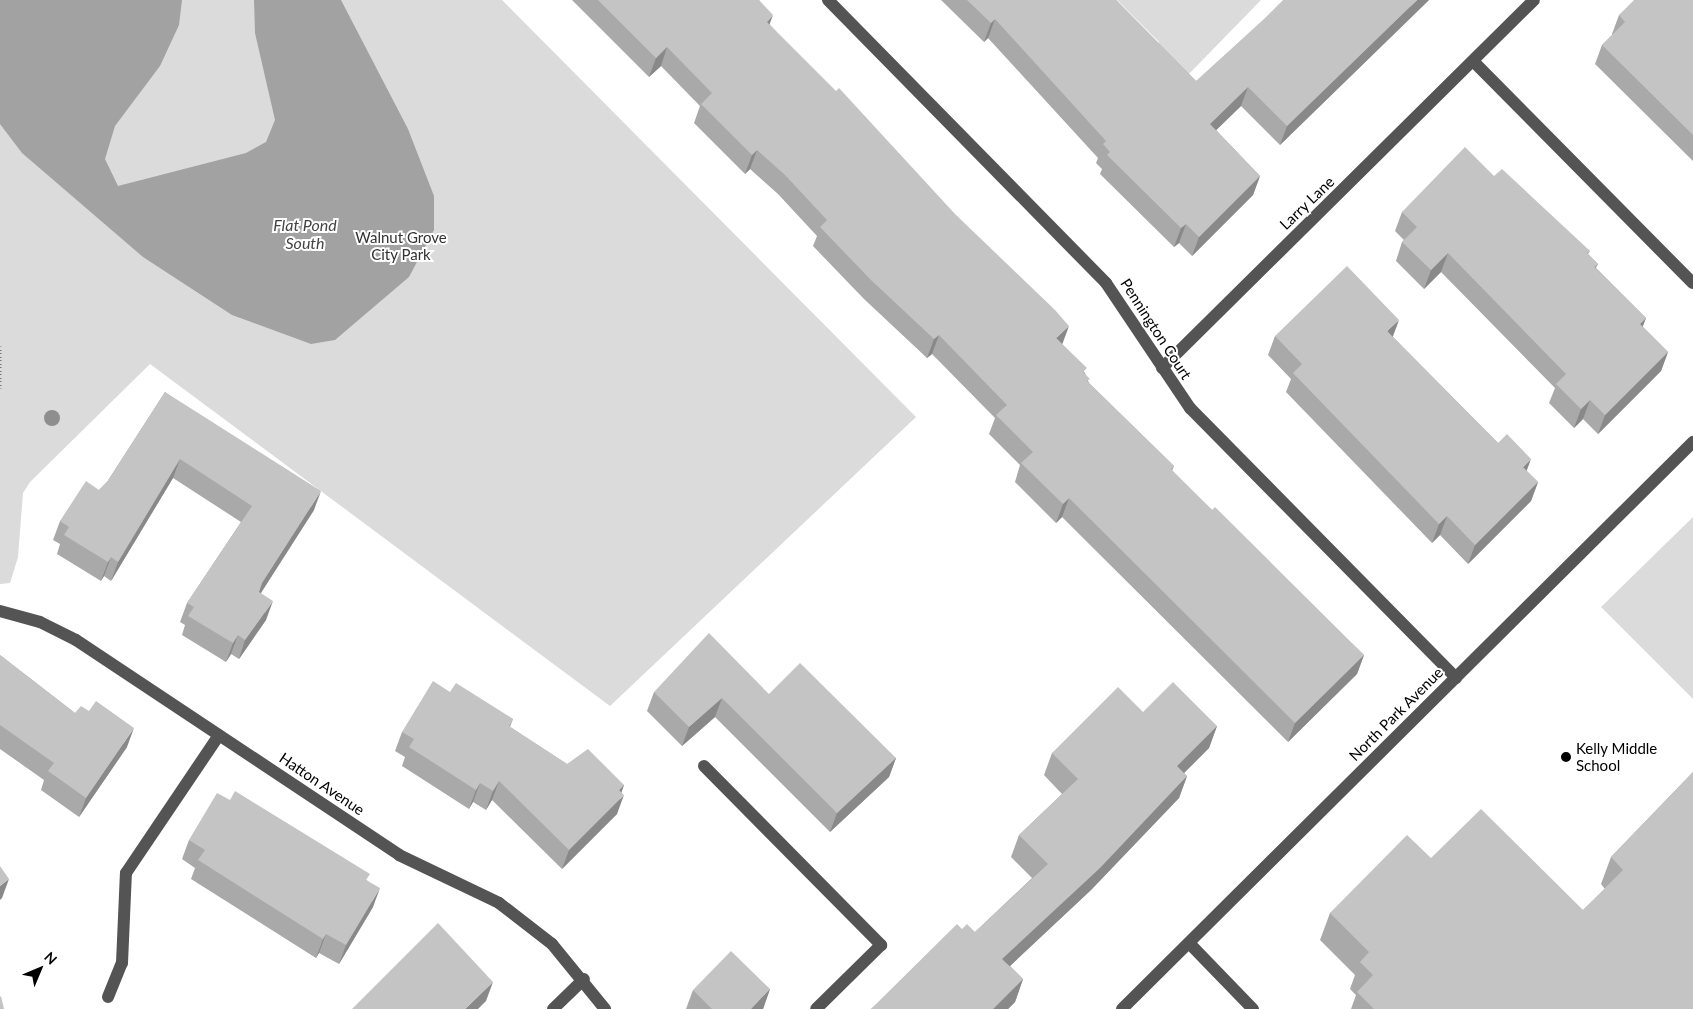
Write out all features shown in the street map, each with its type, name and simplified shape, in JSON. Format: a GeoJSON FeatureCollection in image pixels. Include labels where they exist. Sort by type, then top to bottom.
{"type":"FeatureCollection","features":[{"type":"Feature","properties":{"kind":"street","name":"Pennington Court"},"geometry":{"type":"LineString","coordinates":[[828,0],[1106,283],[1190,408],[1456,678]]}},
{"type":"Feature","properties":{"kind":"street","name":"Larry Lane"},"geometry":{"type":"LineString","coordinates":[[1162,368],[1474,62],[1534,0]]}},
{"type":"Feature","properties":{"kind":"street"},"geometry":{"type":"LineString","coordinates":[[1474,62],[1693,283]]}},
{"type":"Feature","properties":{"kind":"street","name":"North Park Avenue"},"geometry":{"type":"LineString","coordinates":[[1122,1009],[1693,442]]}},
{"type":"Feature","properties":{"kind":"street","name":"Hatton Avenue"},"geometry":{"type":"LineString","coordinates":[[0,611],[40,622],[76,640],[399,855],[499,903],[552,944],[584,979],[605,1009]]}},
{"type":"Feature","properties":{"kind":"street"},"geometry":{"type":"LineString","coordinates":[[108,997],[122,963],[126,873],[219,735]]}},
{"type":"Feature","properties":{"kind":"street"},"geometry":{"type":"LineString","coordinates":[[704,766],[881,945],[816,1009]]}},
{"type":"Feature","properties":{"kind":"street"},"geometry":{"type":"LineString","coordinates":[[1189,943],[1252,1009]]}},
{"type":"Feature","properties":{"kind":"street"},"geometry":{"type":"LineString","coordinates":[[554,1009],[584,979]]}},
{"type":"Feature","properties":{"kind":"path"},"geometry":{"type":"LineString","coordinates":[[0,346],[0,388]]}},
{"type":"Feature","properties":{"kind":"green space","name":"Walnut Grove City Park"},"geometry":{"type":"Polygon","coordinates":[[[0,0],[502,0],[916,417],[610,706],[150,364],[30,482],[23,493],[18,557],[10,583],[0,584],[0,0]]]}},
{"type":"Feature","properties":{"kind":"green space"},"geometry":{"type":"Polygon","coordinates":[[[1117,0],[1261,0],[1184,79],[1154,49],[1159,42],[1117,0]]]}},
{"type":"Feature","properties":{"kind":"green space"},"geometry":{"type":"Polygon","coordinates":[[[1693,517],[1693,699],[1601,607],[1693,517]]]}},
{"type":"Feature","properties":{"kind":"water","name":"Flat Pond South"},"geometry":{"type":"Polygon","coordinates":[[[0,0],[182,0],[179,25],[160,66],[115,126],[105,159],[118,186],[246,153],[266,142],[275,120],[255,33],[254,0],[341,0],[408,129],[434,196],[434,230],[409,277],[335,340],[311,344],[232,315],[143,257],[22,153],[0,124],[0,0]]]}},
{"type":"Feature","properties":{"kind":"building"},"geometry":{"type":"Polygon","coordinates":[[[598,0],[759,0],[773,15],[767,22],[836,91],[839,88],[955,214],[1055,310],[1069,326],[1056,338],[1087,368],[1083,372],[1090,379],[1087,381],[1174,466],[1171,469],[1212,510],[1215,507],[1364,655],[1295,723],[1069,498],[1063,504],[1021,463],[1033,452],[996,415],[1007,405],[939,335],[934,339],[871,280],[820,227],[827,220],[785,175],[757,150],[752,155],[701,104],[712,93],[667,47],[656,58],[598,0]]]}},
{"type":"Feature","properties":{"kind":"building"},"geometry":{"type":"Polygon","coordinates":[[[967,0],[1116,0],[1196,81],[1283,0],[1417,0],[1287,126],[1248,87],[1210,124],[1260,176],[1199,237],[1186,224],[1181,228],[1107,155],[1110,152],[1103,144],[1106,141],[995,19],[991,23],[967,0]]]}},
{"type":"Feature","properties":{"kind":"building"},"geometry":{"type":"Polygon","coordinates":[[[1634,0],[1693,0],[1693,135],[1602,45],[1625,22],[1619,15],[1634,0]]]}},
{"type":"Feature","properties":{"kind":"building"},"geometry":{"type":"Polygon","coordinates":[[[1465,147],[1494,176],[1502,169],[1590,251],[1587,253],[1598,264],[1594,267],[1646,318],[1640,324],[1668,352],[1605,415],[1590,400],[1581,409],[1556,384],[1566,374],[1448,253],[1431,270],[1402,242],[1417,227],[1402,212],[1465,147]]]}},
{"type":"Feature","properties":{"kind":"building"},"geometry":{"type":"Polygon","coordinates":[[[1347,266],[1399,320],[1387,331],[1498,443],[1507,434],[1531,459],[1523,467],[1538,482],[1475,545],[1447,516],[1439,524],[1293,373],[1302,364],[1275,336],[1347,266]]]}},
{"type":"Feature","properties":{"kind":"building"},"geometry":{"type":"Polygon","coordinates":[[[165,392],[321,491],[262,583],[259,592],[273,601],[245,640],[238,635],[233,643],[188,616],[194,607],[187,603],[252,506],[180,459],[118,562],[111,557],[108,562],[64,535],[69,527],[60,521],[86,481],[99,490],[107,482],[165,392]]]}},
{"type":"Feature","properties":{"kind":"building"},"geometry":{"type":"Polygon","coordinates":[[[709,633],[769,694],[800,663],[896,758],[837,813],[722,698],[689,727],[654,692],[709,633]]]}},
{"type":"Feature","properties":{"kind":"building"},"geometry":{"type":"Polygon","coordinates":[[[0,655],[75,713],[81,706],[89,711],[96,701],[134,728],[86,798],[48,771],[54,763],[0,725],[0,655]]]}},
{"type":"Feature","properties":{"kind":"building"},"geometry":{"type":"Polygon","coordinates":[[[433,681],[450,692],[456,683],[513,719],[509,726],[567,764],[588,749],[624,785],[619,790],[624,795],[569,850],[499,781],[493,791],[480,783],[476,790],[409,747],[414,739],[402,732],[433,681]]]}},
{"type":"Feature","properties":{"kind":"building"},"geometry":{"type":"Polygon","coordinates":[[[1173,682],[1217,726],[1177,766],[1187,776],[1100,868],[1002,959],[1023,979],[993,1009],[871,1009],[957,924],[962,929],[967,924],[975,932],[1048,864],[1019,835],[1078,779],[1052,753],[1118,687],[1143,712],[1173,682]]]}},
{"type":"Feature","properties":{"kind":"building","name":"Kelly Middle School"},"geometry":{"type":"Polygon","coordinates":[[[1693,772],[1693,1009],[1374,1009],[1357,992],[1373,975],[1360,962],[1369,952],[1330,913],[1407,835],[1431,858],[1481,809],[1583,910],[1623,870],[1611,857],[1693,772]]]}},
{"type":"Feature","properties":{"kind":"building"},"geometry":{"type":"Polygon","coordinates":[[[235,791],[370,874],[366,880],[380,888],[346,945],[326,934],[323,939],[198,860],[205,850],[189,840],[217,793],[230,800],[235,791]]]}},
{"type":"Feature","properties":{"kind":"building"},"geometry":{"type":"Polygon","coordinates":[[[0,866],[9,879],[0,886],[0,866]]]}},
{"type":"Feature","properties":{"kind":"building"},"geometry":{"type":"Polygon","coordinates":[[[438,923],[493,982],[465,1009],[352,1009],[438,923]]]}},
{"type":"Feature","properties":{"kind":"building"},"geometry":{"type":"Polygon","coordinates":[[[731,951],[770,989],[751,1009],[712,1009],[693,990],[731,951]]]}},
{"type":"Feature","properties":{"kind":"building"},"geometry":{"type":"Polygon","coordinates":[[[1,996],[4,1009],[0,1009],[1,996]]]}},
{"type":"Feature","properties":{"kind":"place","name":"Kelly Middle School"},"geometry":{"type":"Point","coordinates":[1566,757]}}]}
